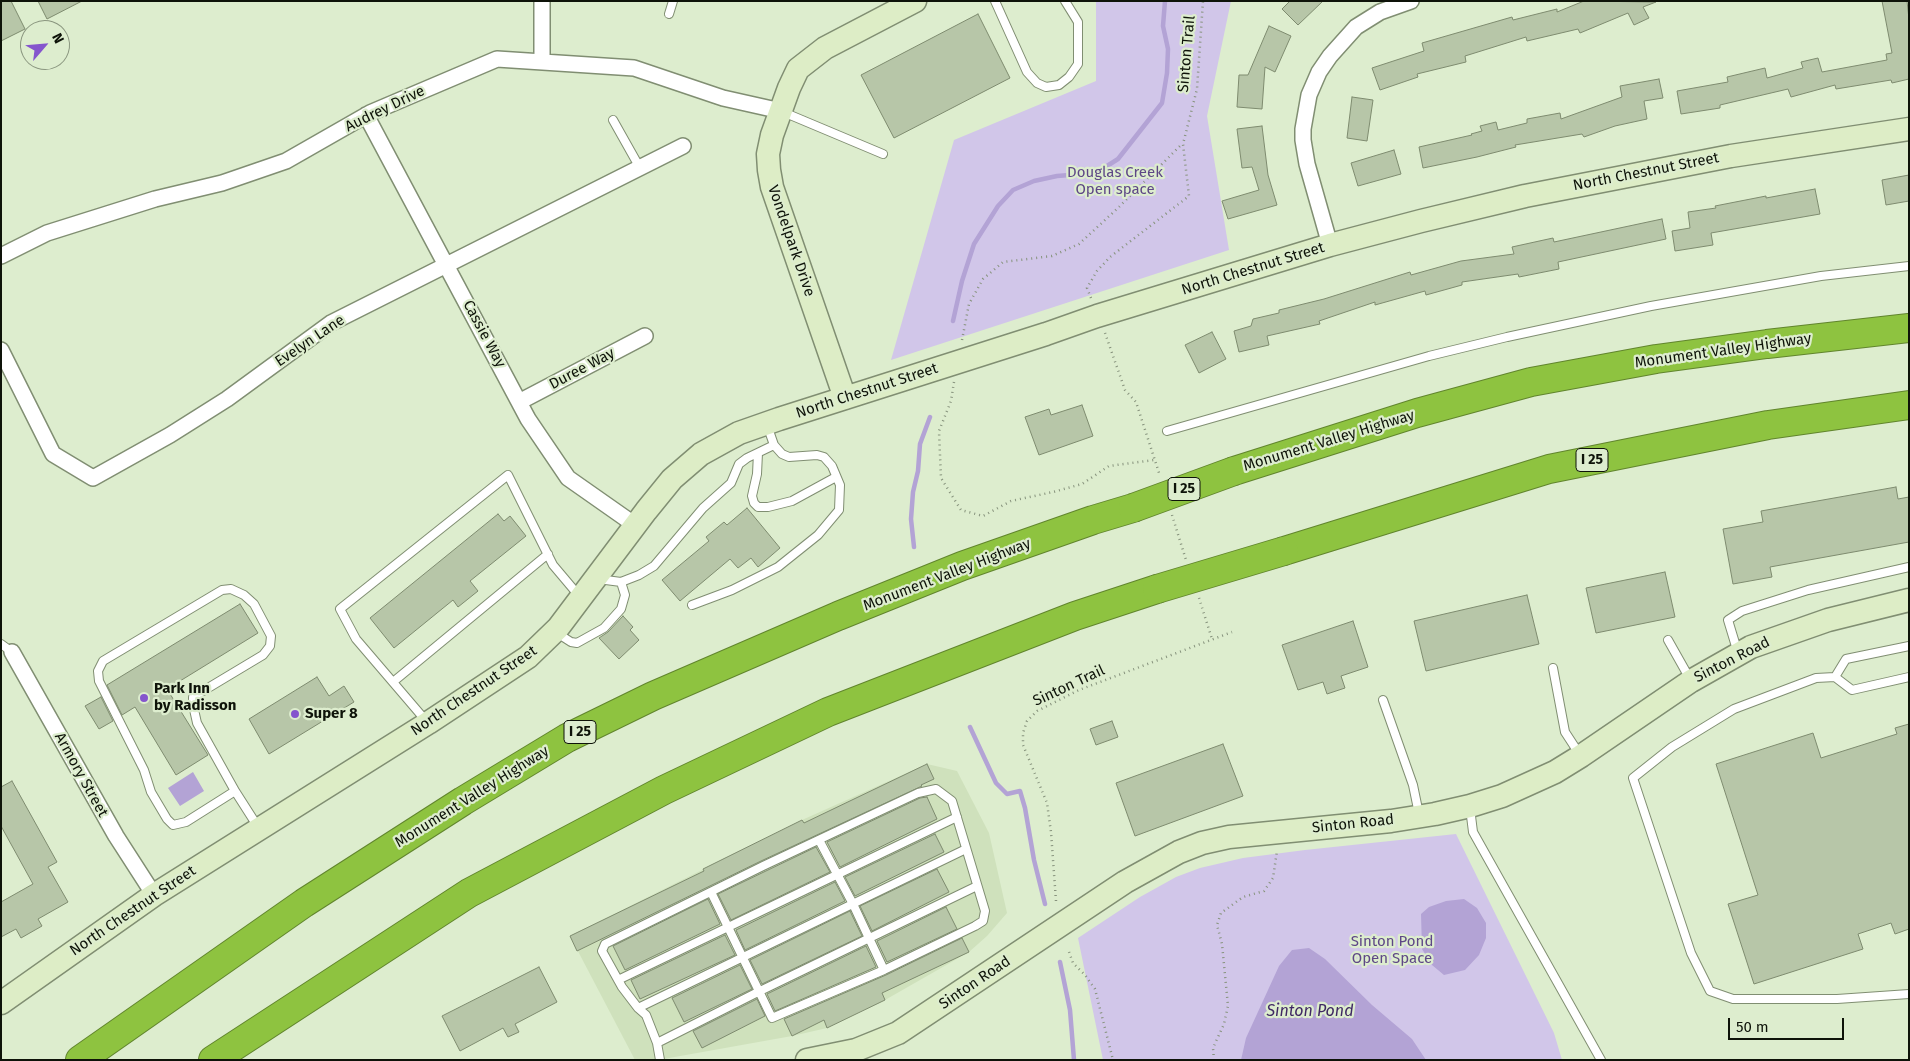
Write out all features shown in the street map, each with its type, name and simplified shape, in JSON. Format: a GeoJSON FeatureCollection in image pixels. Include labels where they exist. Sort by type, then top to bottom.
{"type":"FeatureCollection","features":[{"type":"Feature","properties":{"kind":"highway","name":"Monument Valley Highway"},"geometry":{"type":"LineString","coordinates":[[80,1060],[304,903],[463,801],[567,738],[654,696],[838,616],[962,566],[1133,508],[1234,471],[1417,413],[1531,382],[1665,358],[1909,328]]}},
{"type":"Feature","properties":{"kind":"highway","name":"I 25"},"geometry":{"type":"LineString","coordinates":[[213,1060],[469,893],[664,790],[828,712],[1075,616],[1549,469],[1768,425],[1909,405]]}},
{"type":"Feature","properties":{"kind":"main road","name":"Vondelpark Drive"},"geometry":{"type":"LineString","coordinates":[[845,398],[772,187],[768,154],[789,88],[798,69],[825,48],[915,1]]}},
{"type":"Feature","properties":{"kind":"main road","name":"North Chestnut Street"},"geometry":{"type":"LineString","coordinates":[[1,1003],[154,895],[520,663],[555,632],[672,479],[692,461],[722,442],[766,423],[1097,316],[1330,245],[1420,221],[1525,196],[1731,156],[1909,129]]}},
{"type":"Feature","properties":{"kind":"main road","name":"Sinton Road"},"geometry":{"type":"LineString","coordinates":[[807,1060],[856,1050],[898,1033],[1125,882],[1179,852],[1202,843],[1229,837],[1419,816],[1470,806],[1502,796],[1529,785],[1581,756],[1691,681],[1751,647],[1804,627],[1909,600]]}},
{"type":"Feature","properties":{"kind":"street"},"geometry":{"type":"LineString","coordinates":[[542,1],[542,62]]}},
{"type":"Feature","properties":{"kind":"street"},"geometry":{"type":"LineString","coordinates":[[1330,245],[1307,164],[1303,140],[1309,95],[1319,72],[1330,56],[1356,27],[1380,12],[1411,1]]}},
{"type":"Feature","properties":{"kind":"street","name":"Audrey Drive"},"geometry":{"type":"LineString","coordinates":[[1,256],[47,234],[155,199],[222,183],[286,161],[366,115],[498,59],[634,68],[723,98],[781,111]]}},
{"type":"Feature","properties":{"kind":"street","name":"Cassie Way"},"geometry":{"type":"LineString","coordinates":[[366,115],[528,419],[568,478],[635,525]]}},
{"type":"Feature","properties":{"kind":"street","name":"Evelyn Lane"},"geometry":{"type":"LineString","coordinates":[[1,350],[54,454],[93,478],[170,435],[227,399],[331,323],[683,146]]}},
{"type":"Feature","properties":{"kind":"street","name":"Duree Way"},"geometry":{"type":"LineString","coordinates":[[519,402],[644,336]]}},
{"type":"Feature","properties":{"kind":"street","name":"Armory Street"},"geometry":{"type":"LineString","coordinates":[[7,648],[116,836],[154,895]]}},
{"type":"Feature","properties":{"kind":"lane"},"geometry":{"type":"LineString","coordinates":[[670,14],[673,1]]}},
{"type":"Feature","properties":{"kind":"lane"},"geometry":{"type":"LineString","coordinates":[[995,1],[1027,72],[1037,83],[1046,87],[1059,85],[1069,78],[1078,64],[1078,22],[1065,1]]}},
{"type":"Feature","properties":{"kind":"lane"},"geometry":{"type":"LineString","coordinates":[[781,111],[883,154]]}},
{"type":"Feature","properties":{"kind":"lane"},"geometry":{"type":"LineString","coordinates":[[613,120],[640,168]]}},
{"type":"Feature","properties":{"kind":"lane"},"geometry":{"type":"LineString","coordinates":[[1167,431],[1429,356],[1507,337],[1651,306],[1821,276],[1909,266]]}},
{"type":"Feature","properties":{"kind":"lane"},"geometry":{"type":"LineString","coordinates":[[692,604],[732,590],[778,567],[818,535],[839,510],[840,485],[832,466],[824,457],[817,455],[789,457],[782,454],[774,445],[766,423]]}},
{"type":"Feature","properties":{"kind":"lane"},"geometry":{"type":"LineString","coordinates":[[596,578],[621,582],[640,575],[654,566],[703,508],[731,483],[739,464],[774,445]]}},
{"type":"Feature","properties":{"kind":"lane"},"geometry":{"type":"LineString","coordinates":[[758,453],[757,474],[752,496],[754,503],[758,506],[768,507],[792,501],[836,477]]}},
{"type":"Feature","properties":{"kind":"lane"},"geometry":{"type":"LineString","coordinates":[[428,723],[356,639],[340,609],[508,475],[553,565],[581,598]]}},
{"type":"Feature","properties":{"kind":"lane"},"geometry":{"type":"LineString","coordinates":[[393,682],[548,554]]}},
{"type":"Feature","properties":{"kind":"lane"},"geometry":{"type":"LineString","coordinates":[[1738,654],[1728,620],[1742,611],[1808,590],[1909,567]]}},
{"type":"Feature","properties":{"kind":"lane"},"geometry":{"type":"LineString","coordinates":[[555,632],[571,642],[577,643],[604,628],[621,609],[625,595],[621,582]]}},
{"type":"Feature","properties":{"kind":"lane"},"geometry":{"type":"LineString","coordinates":[[235,792],[186,822],[173,825],[166,819],[151,792],[144,770],[99,681],[98,671],[102,661],[222,590],[231,589],[244,595],[254,604],[271,636],[270,646],[263,655],[193,697],[193,705],[198,723],[235,792],[259,829]]}},
{"type":"Feature","properties":{"kind":"lane"},"geometry":{"type":"LineString","coordinates":[[1668,640],[1691,681]]}},
{"type":"Feature","properties":{"kind":"lane"},"geometry":{"type":"LineString","coordinates":[[1835,677],[1846,660],[1909,646]]}},
{"type":"Feature","properties":{"kind":"lane"},"geometry":{"type":"LineString","coordinates":[[1553,668],[1565,732],[1581,756]]}},
{"type":"Feature","properties":{"kind":"lane"},"geometry":{"type":"LineString","coordinates":[[1909,677],[1852,690],[1835,677],[1816,678],[1734,709],[1672,747],[1633,778],[1691,953],[1710,991],[1733,999],[1837,998],[1909,994]]}},
{"type":"Feature","properties":{"kind":"lane"},"geometry":{"type":"LineString","coordinates":[[1383,700],[1412,785],[1419,816]]}},
{"type":"Feature","properties":{"kind":"lane"},"geometry":{"type":"LineString","coordinates":[[660,1060],[657,1043],[646,1015],[638,1008],[618,980],[602,951],[605,944],[711,892],[819,840],[928,790],[936,789],[952,801],[985,910],[983,921],[884,970],[772,1018],[711,892]]}},
{"type":"Feature","properties":{"kind":"lane"},"geometry":{"type":"LineString","coordinates":[[1470,806],[1473,832],[1601,1060]]}},
{"type":"Feature","properties":{"kind":"lane"},"geometry":{"type":"LineString","coordinates":[[618,980],[957,817]]}},
{"type":"Feature","properties":{"kind":"lane"},"geometry":{"type":"LineString","coordinates":[[819,840],[838,874],[884,970]]}},
{"type":"Feature","properties":{"kind":"lane"},"geometry":{"type":"LineString","coordinates":[[638,1008],[966,849]]}},
{"type":"Feature","properties":{"kind":"lane"},"geometry":{"type":"LineString","coordinates":[[657,1043],[978,886]]}},
{"type":"Feature","properties":{"kind":"path","name":"Sinton Trail"},"geometry":{"type":"LineString","coordinates":[[1091,299],[1087,288],[1097,271],[1110,257],[1189,196],[1183,144],[1198,88],[1203,1]]}},
{"type":"Feature","properties":{"kind":"path"},"geometry":{"type":"LineString","coordinates":[[962,342],[969,304],[983,279],[1003,262],[1052,256],[1079,244],[1183,144]]}},
{"type":"Feature","properties":{"kind":"path"},"geometry":{"type":"LineString","coordinates":[[954,382],[951,401],[939,431],[941,478],[961,510],[983,516],[1011,501],[1082,484],[1109,466],[1154,460]]}},
{"type":"Feature","properties":{"kind":"path","name":"Sinton Trail"},"geometry":{"type":"LineString","coordinates":[[1056,901],[1047,803],[1023,745],[1023,733],[1027,721],[1037,711],[1079,690],[1232,632]]}},
{"type":"Feature","properties":{"kind":"path"},"geometry":{"type":"LineString","coordinates":[[1214,1060],[1213,1048],[1224,1024],[1228,1006],[1223,952],[1217,925],[1221,913],[1243,897],[1264,891],[1273,878],[1279,831]]}},
{"type":"Feature","properties":{"kind":"path"},"geometry":{"type":"LineString","coordinates":[[1069,952],[1072,963],[1085,975],[1095,989],[1113,1060]]}},
{"type":"Feature","properties":{"kind":"shaded area"},"geometry":{"type":"Polygon","coordinates":[[[927,764],[957,771],[989,833],[1007,913],[987,936],[969,952],[885,1000],[827,1028],[658,1060],[635,1060],[570,936],[802,820],[927,764]]]}},
{"type":"Feature","properties":{"kind":"green space","name":"Douglas Creek Open space"},"geometry":{"type":"Polygon","coordinates":[[[1096,1],[1231,1],[1207,116],[1229,250],[891,360],[954,140],[1096,81],[1096,1]]]}},
{"type":"Feature","properties":{"kind":"green space","name":"Sinton Pond Open Space"},"geometry":{"type":"Polygon","coordinates":[[[1456,834],[1554,1033],[1562,1060],[1103,1060],[1078,938],[1140,897],[1176,877],[1200,868],[1243,858],[1456,834]]]}},
{"type":"Feature","properties":{"kind":"water"},"geometry":{"type":"Polygon","coordinates":[[[193,772],[204,791],[180,806],[168,788],[193,772]]]}},
{"type":"Feature","properties":{"kind":"water"},"geometry":{"type":"Polygon","coordinates":[[[1464,899],[1477,908],[1486,923],[1486,938],[1479,955],[1465,970],[1444,975],[1432,965],[1422,949],[1421,914],[1429,907],[1446,901],[1464,899]]]}},
{"type":"Feature","properties":{"kind":"water","name":"Sinton Pond"},"geometry":{"type":"Polygon","coordinates":[[[1309,948],[1325,959],[1372,1005],[1412,1039],[1426,1060],[1241,1060],[1246,1038],[1279,966],[1292,950],[1309,948]]]}},
{"type":"Feature","properties":{"kind":"building"},"geometry":{"type":"Polygon","coordinates":[[[1,1],[11,1],[20,20],[20,32],[1,41],[1,1]]]}},
{"type":"Feature","properties":{"kind":"building"},"geometry":{"type":"Polygon","coordinates":[[[38,1],[82,1],[47,19],[38,1]]]}},
{"type":"Feature","properties":{"kind":"building"},"geometry":{"type":"Polygon","coordinates":[[[1290,1],[1323,1],[1298,25],[1282,9],[1290,1]]]}},
{"type":"Feature","properties":{"kind":"building"},"geometry":{"type":"Polygon","coordinates":[[[1584,1],[1656,2],[1643,7],[1649,18],[1634,25],[1628,13],[1580,33],[1578,29],[1527,41],[1526,37],[1465,56],[1466,62],[1417,74],[1418,77],[1380,90],[1372,68],[1424,51],[1422,43],[1512,17],[1513,20],[1557,9],[1557,12],[1584,1]]]}},
{"type":"Feature","properties":{"kind":"building"},"geometry":{"type":"Polygon","coordinates":[[[1882,1],[1907,1],[1909,19],[1909,79],[1892,83],[1891,80],[1836,89],[1835,85],[1791,97],[1788,89],[1720,105],[1720,108],[1681,114],[1677,91],[1728,82],[1727,77],[1765,68],[1767,78],[1803,68],[1801,62],[1818,58],[1822,72],[1887,60],[1886,54],[1892,53],[1882,1]]]}},
{"type":"Feature","properties":{"kind":"building"},"geometry":{"type":"Polygon","coordinates":[[[978,14],[1010,78],[894,138],[861,75],[978,14]]]}},
{"type":"Feature","properties":{"kind":"building"},"geometry":{"type":"Polygon","coordinates":[[[1269,26],[1291,36],[1275,72],[1265,67],[1262,109],[1237,107],[1239,75],[1248,75],[1269,26]]]}},
{"type":"Feature","properties":{"kind":"building"},"geometry":{"type":"Polygon","coordinates":[[[1659,79],[1663,98],[1644,101],[1647,119],[1615,126],[1584,137],[1582,134],[1515,145],[1516,147],[1477,157],[1423,168],[1419,147],[1472,135],[1482,131],[1480,126],[1496,122],[1498,130],[1527,123],[1527,119],[1560,113],[1561,119],[1622,97],[1620,86],[1659,79]]]}},
{"type":"Feature","properties":{"kind":"building"},"geometry":{"type":"Polygon","coordinates":[[[1352,97],[1373,100],[1367,141],[1347,138],[1352,97]]]}},
{"type":"Feature","properties":{"kind":"building"},"geometry":{"type":"Polygon","coordinates":[[[1262,126],[1268,175],[1277,205],[1228,219],[1222,201],[1259,190],[1252,167],[1242,168],[1237,129],[1262,126]]]}},
{"type":"Feature","properties":{"kind":"building"},"geometry":{"type":"Polygon","coordinates":[[[1394,150],[1401,174],[1358,186],[1351,163],[1394,150]]]}},
{"type":"Feature","properties":{"kind":"building"},"geometry":{"type":"Polygon","coordinates":[[[1909,175],[1909,201],[1886,205],[1882,180],[1909,175]]]}},
{"type":"Feature","properties":{"kind":"building"},"geometry":{"type":"Polygon","coordinates":[[[1815,189],[1820,214],[1711,233],[1713,245],[1675,251],[1672,231],[1690,228],[1688,212],[1716,208],[1715,206],[1766,196],[1766,198],[1815,189]]]}},
{"type":"Feature","properties":{"kind":"building"},"geometry":{"type":"Polygon","coordinates":[[[1662,219],[1666,239],[1558,262],[1559,269],[1519,277],[1518,274],[1462,282],[1462,285],[1426,295],[1425,291],[1375,305],[1375,302],[1319,321],[1320,324],[1267,336],[1269,345],[1239,352],[1234,331],[1251,326],[1253,319],[1279,313],[1279,310],[1324,299],[1410,272],[1411,275],[1461,261],[1514,254],[1512,247],[1553,238],[1554,242],[1662,219]]]}},
{"type":"Feature","properties":{"kind":"building"},"geometry":{"type":"Polygon","coordinates":[[[1212,332],[1226,359],[1199,373],[1185,345],[1212,332]]]}},
{"type":"Feature","properties":{"kind":"building"},"geometry":{"type":"Polygon","coordinates":[[[1082,405],[1093,436],[1039,455],[1025,417],[1049,409],[1051,415],[1082,405]]]}},
{"type":"Feature","properties":{"kind":"building"},"geometry":{"type":"Polygon","coordinates":[[[1896,487],[1898,499],[1909,497],[1909,542],[1770,567],[1772,577],[1733,584],[1723,529],[1763,522],[1761,511],[1896,487]]]}},
{"type":"Feature","properties":{"kind":"building"},"geometry":{"type":"Polygon","coordinates":[[[747,508],[780,548],[758,567],[751,558],[738,568],[730,559],[680,601],[662,580],[709,541],[706,537],[724,522],[727,525],[747,508]]]}},
{"type":"Feature","properties":{"kind":"building"},"geometry":{"type":"Polygon","coordinates":[[[498,514],[504,521],[510,516],[526,536],[470,581],[478,591],[458,607],[453,600],[394,648],[370,618],[498,514]]]}},
{"type":"Feature","properties":{"kind":"building"},"geometry":{"type":"Polygon","coordinates":[[[1665,572],[1675,617],[1596,633],[1586,588],[1665,572]]]}},
{"type":"Feature","properties":{"kind":"building"},"geometry":{"type":"Polygon","coordinates":[[[1527,595],[1539,644],[1426,671],[1414,621],[1527,595]]]}},
{"type":"Feature","properties":{"kind":"building","name":"Park Inn by Radisson"},"geometry":{"type":"Polygon","coordinates":[[[240,604],[258,633],[167,689],[208,755],[176,775],[135,707],[122,715],[107,685],[240,604]]]}},
{"type":"Feature","properties":{"kind":"building"},"geometry":{"type":"Polygon","coordinates":[[[623,616],[633,627],[630,630],[639,640],[619,659],[599,638],[608,632],[623,616]]]}},
{"type":"Feature","properties":{"kind":"building"},"geometry":{"type":"Polygon","coordinates":[[[1353,621],[1368,667],[1341,676],[1345,688],[1327,694],[1323,682],[1298,690],[1282,645],[1353,621]]]}},
{"type":"Feature","properties":{"kind":"building","name":"Super 8"},"geometry":{"type":"Polygon","coordinates":[[[317,677],[329,696],[344,686],[354,702],[269,754],[249,719],[317,677]]]}},
{"type":"Feature","properties":{"kind":"building"},"geometry":{"type":"Polygon","coordinates":[[[101,697],[113,721],[99,729],[85,706],[101,697]]]}},
{"type":"Feature","properties":{"kind":"building"},"geometry":{"type":"Polygon","coordinates":[[[1112,721],[1118,737],[1096,745],[1090,729],[1112,721]]]}},
{"type":"Feature","properties":{"kind":"building"},"geometry":{"type":"Polygon","coordinates":[[[1909,724],[1909,929],[1895,934],[1891,923],[1858,934],[1863,949],[1754,984],[1728,904],[1758,895],[1716,764],[1813,733],[1821,758],[1897,734],[1895,728],[1909,724]]]}},
{"type":"Feature","properties":{"kind":"building"},"geometry":{"type":"Polygon","coordinates":[[[1223,744],[1243,796],[1135,836],[1116,783],[1223,744]]]}},
{"type":"Feature","properties":{"kind":"building"},"geometry":{"type":"Polygon","coordinates":[[[927,764],[934,779],[922,786],[761,861],[577,951],[570,936],[704,871],[703,869],[802,820],[804,823],[927,764]]]}},
{"type":"Feature","properties":{"kind":"building"},"geometry":{"type":"Polygon","coordinates":[[[12,781],[57,862],[48,867],[68,902],[38,919],[42,926],[21,938],[16,929],[1,937],[1,902],[33,884],[1,826],[1,787],[12,781]]]}},
{"type":"Feature","properties":{"kind":"building"},"geometry":{"type":"Polygon","coordinates":[[[927,797],[937,819],[840,867],[827,842],[920,798],[927,797]]]}},
{"type":"Feature","properties":{"kind":"building"},"geometry":{"type":"Polygon","coordinates":[[[935,834],[944,852],[855,896],[845,877],[935,834]]]}},
{"type":"Feature","properties":{"kind":"building"},"geometry":{"type":"Polygon","coordinates":[[[816,847],[830,872],[731,920],[718,894],[816,847]]]}},
{"type":"Feature","properties":{"kind":"building"},"geometry":{"type":"Polygon","coordinates":[[[937,869],[949,892],[872,931],[860,906],[937,869]]]}},
{"type":"Feature","properties":{"kind":"building"},"geometry":{"type":"Polygon","coordinates":[[[835,882],[845,901],[745,950],[736,930],[835,882]]]}},
{"type":"Feature","properties":{"kind":"building"},"geometry":{"type":"Polygon","coordinates":[[[708,899],[720,924],[625,970],[613,946],[708,899]]]}},
{"type":"Feature","properties":{"kind":"building"},"geometry":{"type":"Polygon","coordinates":[[[946,907],[957,929],[887,962],[877,941],[946,907]]]}},
{"type":"Feature","properties":{"kind":"building"},"geometry":{"type":"Polygon","coordinates":[[[850,911],[862,936],[762,984],[750,960],[850,911]]]}},
{"type":"Feature","properties":{"kind":"building"},"geometry":{"type":"Polygon","coordinates":[[[725,935],[735,955],[640,999],[631,980],[725,935]]]}},
{"type":"Feature","properties":{"kind":"building"},"geometry":{"type":"Polygon","coordinates":[[[962,938],[969,952],[882,993],[885,1000],[827,1028],[824,1020],[792,1036],[784,1019],[886,975],[962,938]]]}},
{"type":"Feature","properties":{"kind":"building"},"geometry":{"type":"Polygon","coordinates":[[[866,946],[876,967],[775,1011],[767,994],[866,946]]]}},
{"type":"Feature","properties":{"kind":"building"},"geometry":{"type":"Polygon","coordinates":[[[740,965],[752,989],[684,1022],[672,998],[740,965]]]}},
{"type":"Feature","properties":{"kind":"building"},"geometry":{"type":"Polygon","coordinates":[[[539,967],[557,1002],[515,1024],[519,1032],[508,1037],[503,1028],[460,1051],[442,1016],[539,967]]]}},
{"type":"Feature","properties":{"kind":"building"},"geometry":{"type":"Polygon","coordinates":[[[757,999],[765,1016],[702,1048],[693,1031],[757,999]]]}},
{"type":"Feature","properties":{"kind":"waterway"},"geometry":{"type":"LineString","coordinates":[[953,321],[962,281],[974,244],[998,206],[1013,190],[1034,181],[1057,176],[1096,173],[1118,159],[1162,103],[1167,73],[1168,49],[1163,26],[1165,1]]}},
{"type":"Feature","properties":{"kind":"waterway"},"geometry":{"type":"LineString","coordinates":[[914,547],[911,519],[913,492],[918,471],[920,444],[930,417]]}},
{"type":"Feature","properties":{"kind":"waterway"},"geometry":{"type":"LineString","coordinates":[[970,727],[996,783],[1007,794],[1020,791],[1045,904]]}},
{"type":"Feature","properties":{"kind":"waterway"},"geometry":{"type":"LineString","coordinates":[[1060,962],[1070,1010],[1074,1060]]}},
{"type":"Feature","properties":{"kind":"place","name":"Park Inn by Radisson"},"geometry":{"type":"Point","coordinates":[144,698]}},
{"type":"Feature","properties":{"kind":"place","name":"Super 8"},"geometry":{"type":"Point","coordinates":[295,714]}}]}
